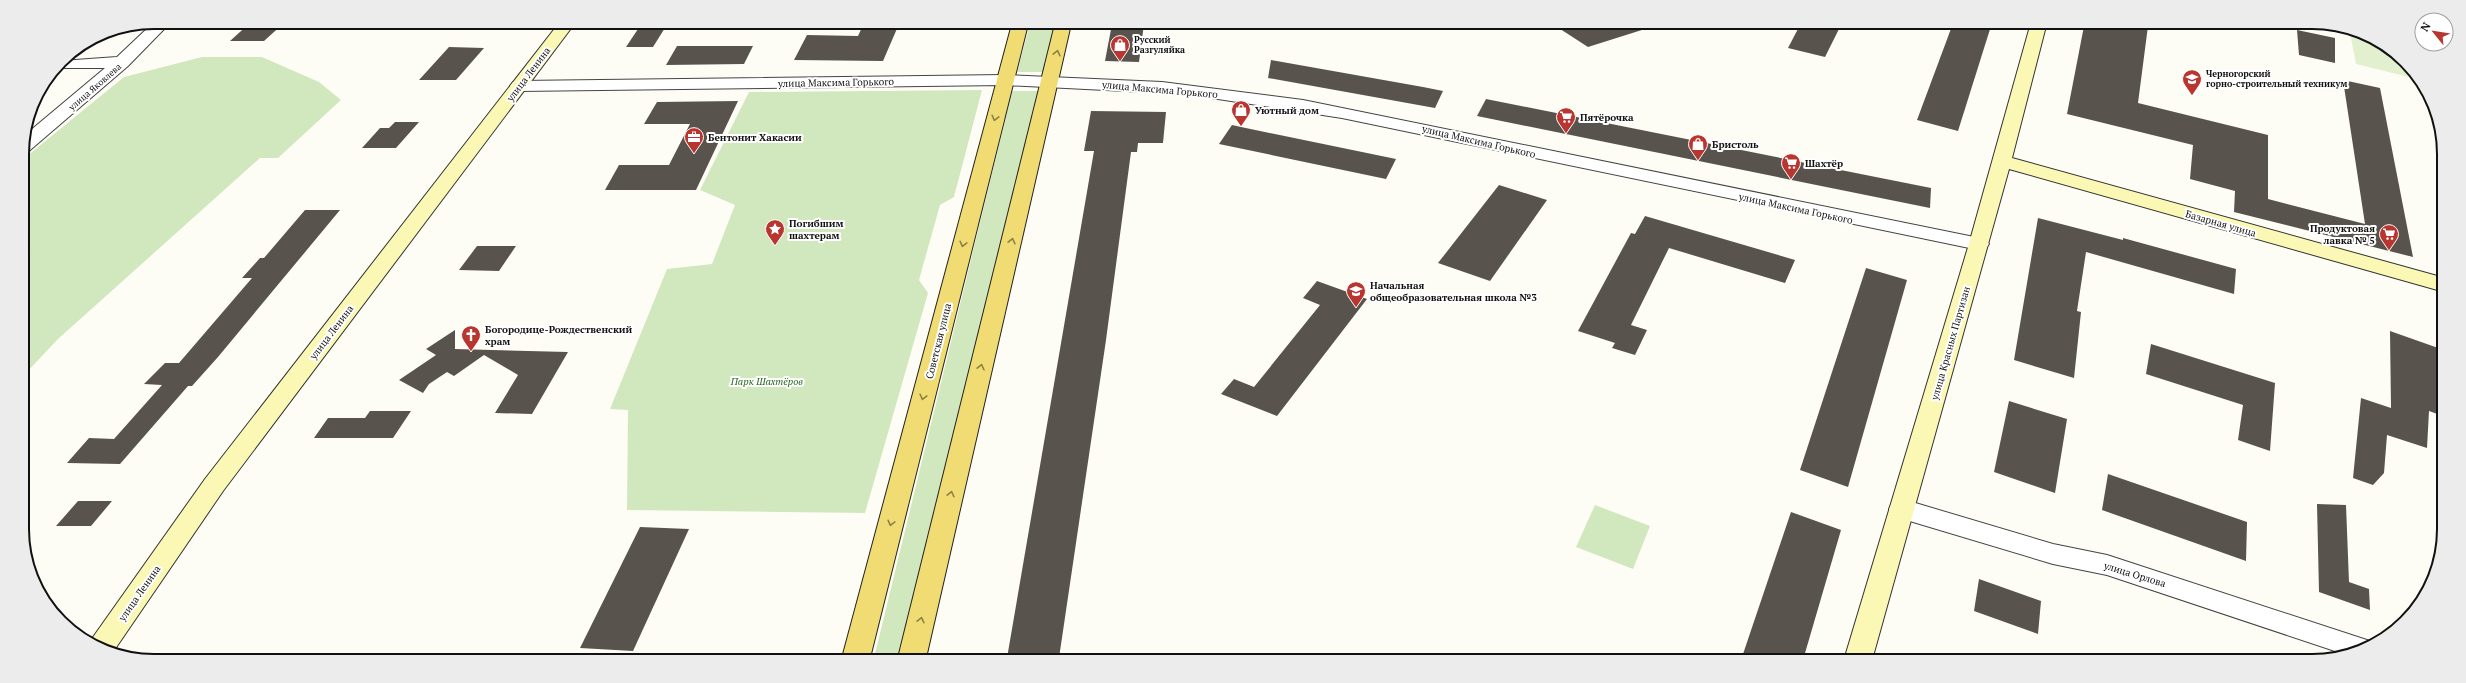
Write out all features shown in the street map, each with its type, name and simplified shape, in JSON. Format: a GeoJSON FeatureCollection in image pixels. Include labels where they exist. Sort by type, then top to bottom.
{"type":"FeatureCollection","features":[{"type":"Feature","properties":{"kind":"main road","name":"Советская улица"},"geometry":{"type":"LineString","coordinates":[[857,654],[1019,29]]}},
{"type":"Feature","properties":{"kind":"main road"},"geometry":{"type":"LineString","coordinates":[[913,654],[1062,29]]}},
{"type":"Feature","properties":{"kind":"street","name":"улица Яковлева"},"geometry":{"type":"LineString","coordinates":[[30,140],[122,62],[156,29]]}},
{"type":"Feature","properties":{"kind":"street","name":"улица Ленина"},"geometry":{"type":"LineString","coordinates":[[104,643],[214,485],[562,29]]}},
{"type":"Feature","properties":{"kind":"street","name":"улица Красных Партизан"},"geometry":{"type":"LineString","coordinates":[[1860,654],[1979,244],[2037,29]]}},
{"type":"Feature","properties":{"kind":"street"},"geometry":{"type":"LineString","coordinates":[[68,64],[122,62]]}},
{"type":"Feature","properties":{"kind":"street","name":"улица Максима Горького"},"geometry":{"type":"LineString","coordinates":[[518,86],[1005,80],[1185,89],[1420,127],[1512,149],[1979,244]]}},
{"type":"Feature","properties":{"kind":"street","name":"Базарная улица"},"geometry":{"type":"LineString","coordinates":[[2002,161],[2437,283]]}},
{"type":"Feature","properties":{"kind":"street","name":"улица Орлова"},"geometry":{"type":"LineString","coordinates":[[1902,509],[2053,554],[2107,565],[2355,646]]}},
{"type":"Feature","properties":{"kind":"green space"},"geometry":{"type":"Polygon","coordinates":[[[1029,29],[1054,29],[1044,72],[1017,72],[1029,29]]]}},
{"type":"Feature","properties":{"kind":"green space"},"geometry":{"type":"Polygon","coordinates":[[[2350,36],[2374,46],[2388,55],[2410,77],[2356,64],[2350,36]]]}},
{"type":"Feature","properties":{"kind":"green space"},"geometry":{"type":"Polygon","coordinates":[[[202,57],[262,57],[319,82],[341,100],[278,158],[260,158],[58,339],[29,370],[29,154],[124,77],[202,57]]]}},
{"type":"Feature","properties":{"kind":"green space","name":"Парк Шахтёров"},"geometry":{"type":"Polygon","coordinates":[[[982,90],[954,197],[940,205],[919,280],[928,293],[865,513],[627,510],[628,410],[610,409],[667,269],[712,264],[735,205],[700,190],[749,92],[982,90]]]}},
{"type":"Feature","properties":{"kind":"green space"},"geometry":{"type":"Polygon","coordinates":[[[1012,91],[1038,91],[899,654],[875,654],[1012,91]]]}},
{"type":"Feature","properties":{"kind":"green space"},"geometry":{"type":"Polygon","coordinates":[[[1595,505],[1650,526],[1633,569],[1576,547],[1595,505]]]}},
{"type":"Feature","properties":{"kind":"building"},"geometry":{"type":"Polygon","coordinates":[[[243,29],[277,29],[264,41],[230,41],[243,29]]]}},
{"type":"Feature","properties":{"kind":"building"},"geometry":{"type":"Polygon","coordinates":[[[638,29],[664,29],[653,47],[626,47],[638,29]]]}},
{"type":"Feature","properties":{"kind":"building"},"geometry":{"type":"Polygon","coordinates":[[[861,29],[897,29],[883,61],[794,60],[807,35],[858,36],[861,29]]]}},
{"type":"Feature","properties":{"kind":"building"},"geometry":{"type":"Polygon","coordinates":[[[1111,29],[1143,29],[1139,62],[1105,61],[1111,29]]]}},
{"type":"Feature","properties":{"kind":"building"},"geometry":{"type":"Polygon","coordinates":[[[1560,29],[1645,29],[1588,47],[1560,29]]]}},
{"type":"Feature","properties":{"kind":"building"},"geometry":{"type":"Polygon","coordinates":[[[1798,29],[1839,29],[1825,57],[1788,48],[1798,29]]]}},
{"type":"Feature","properties":{"kind":"building"},"geometry":{"type":"Polygon","coordinates":[[[1951,29],[1990,29],[1958,131],[1917,120],[1951,29]]]}},
{"type":"Feature","properties":{"kind":"building"},"geometry":{"type":"Polygon","coordinates":[[[2083,29],[2148,29],[2138,103],[2268,135],[2268,199],[2365,224],[2343,80],[2380,88],[2413,257],[2234,212],[2235,191],[2190,179],[2193,145],[2067,114],[2083,29]]]}},
{"type":"Feature","properties":{"kind":"building"},"geometry":{"type":"Polygon","coordinates":[[[2297,30],[2335,38],[2335,63],[2299,55],[2297,30]]]}},
{"type":"Feature","properties":{"kind":"building"},"geometry":{"type":"Polygon","coordinates":[[[677,46],[753,46],[744,64],[666,65],[677,46]]]}},
{"type":"Feature","properties":{"kind":"building"},"geometry":{"type":"Polygon","coordinates":[[[449,47],[484,48],[456,80],[419,80],[449,47]]]}},
{"type":"Feature","properties":{"kind":"building"},"geometry":{"type":"Polygon","coordinates":[[[1271,60],[1443,91],[1435,108],[1268,78],[1271,60]]]}},
{"type":"Feature","properties":{"kind":"building"},"geometry":{"type":"Polygon","coordinates":[[[1486,99],[1931,188],[1930,208],[1477,116],[1486,99]]]}},
{"type":"Feature","properties":{"kind":"building","name":"Бентонит Хакасии"},"geometry":{"type":"Polygon","coordinates":[[[738,101],[696,190],[605,190],[619,165],[669,165],[690,124],[644,124],[657,102],[738,101]]]}},
{"type":"Feature","properties":{"kind":"building"},"geometry":{"type":"Polygon","coordinates":[[[1091,111],[1166,112],[1163,143],[1138,143],[1137,152],[1131,152],[1106,340],[1060,654],[1008,654],[1094,151],[1084,151],[1091,111]]]}},
{"type":"Feature","properties":{"kind":"building"},"geometry":{"type":"Polygon","coordinates":[[[395,122],[419,122],[396,148],[362,148],[380,128],[389,128],[395,122]]]}},
{"type":"Feature","properties":{"kind":"building"},"geometry":{"type":"Polygon","coordinates":[[[1232,125],[1396,159],[1386,179],[1219,144],[1232,125]]]}},
{"type":"Feature","properties":{"kind":"building"},"geometry":{"type":"Polygon","coordinates":[[[1499,185],[1547,200],[1490,281],[1438,263],[1499,185]]]}},
{"type":"Feature","properties":{"kind":"building"},"geometry":{"type":"Polygon","coordinates":[[[305,210],[340,210],[218,357],[192,386],[188,386],[120,464],[67,463],[89,438],[114,439],[162,385],[144,384],[165,363],[179,363],[252,278],[242,278],[260,258],[264,258],[305,210]]]}},
{"type":"Feature","properties":{"kind":"building"},"geometry":{"type":"Polygon","coordinates":[[[1645,216],[1795,260],[1785,283],[1669,248],[1631,325],[1647,330],[1635,355],[1612,348],[1615,343],[1578,331],[1631,233],[1635,234],[1645,216]]]}},
{"type":"Feature","properties":{"kind":"building"},"geometry":{"type":"Polygon","coordinates":[[[2038,218],[2123,240],[2123,238],[2236,269],[2234,294],[2086,252],[2077,311],[2081,312],[2074,378],[2014,360],[2038,218]]]}},
{"type":"Feature","properties":{"kind":"building"},"geometry":{"type":"Polygon","coordinates":[[[477,246],[516,246],[499,271],[459,270],[477,246]]]}},
{"type":"Feature","properties":{"kind":"building"},"geometry":{"type":"Polygon","coordinates":[[[1866,268],[1907,280],[1848,487],[1800,470],[1866,268]]]}},
{"type":"Feature","properties":{"kind":"building"},"geometry":{"type":"Polygon","coordinates":[[[1317,281],[1367,299],[1277,416],[1221,394],[1234,379],[1254,387],[1320,305],[1303,298],[1317,281]]]}},
{"type":"Feature","properties":{"kind":"building"},"geometry":{"type":"Polygon","coordinates":[[[455,330],[455,349],[568,352],[532,414],[495,413],[518,375],[484,355],[454,376],[447,372],[429,384],[423,393],[399,380],[436,355],[426,349],[455,330]]]}},
{"type":"Feature","properties":{"kind":"building"},"geometry":{"type":"Polygon","coordinates":[[[2390,331],[2437,348],[2437,414],[2429,411],[2427,448],[2387,435],[2384,473],[2373,485],[2353,478],[2361,398],[2391,408],[2390,331]]]}},
{"type":"Feature","properties":{"kind":"building"},"geometry":{"type":"Polygon","coordinates":[[[2151,344],[2275,383],[2270,451],[2238,440],[2243,405],[2146,374],[2151,344]]]}},
{"type":"Feature","properties":{"kind":"building"},"geometry":{"type":"Polygon","coordinates":[[[2009,401],[2067,419],[2055,493],[1994,472],[2009,401]]]}},
{"type":"Feature","properties":{"kind":"building"},"geometry":{"type":"Polygon","coordinates":[[[370,411],[411,411],[393,438],[314,438],[328,418],[365,418],[370,411]]]}},
{"type":"Feature","properties":{"kind":"building"},"geometry":{"type":"Polygon","coordinates":[[[2108,474],[2247,522],[2246,561],[2102,510],[2108,474]]]}},
{"type":"Feature","properties":{"kind":"building"},"geometry":{"type":"Polygon","coordinates":[[[78,501],[112,501],[91,526],[56,526],[78,501]]]}},
{"type":"Feature","properties":{"kind":"building"},"geometry":{"type":"Polygon","coordinates":[[[2317,504],[2346,505],[2349,582],[2369,589],[2370,610],[2319,592],[2317,504]]]}},
{"type":"Feature","properties":{"kind":"building"},"geometry":{"type":"Polygon","coordinates":[[[1791,512],[1841,530],[1805,654],[1743,654],[1791,512]]]}},
{"type":"Feature","properties":{"kind":"building"},"geometry":{"type":"Polygon","coordinates":[[[640,527],[689,529],[633,651],[580,648],[640,527]]]}},
{"type":"Feature","properties":{"kind":"building"},"geometry":{"type":"Polygon","coordinates":[[[1979,579],[2041,601],[2038,634],[1974,611],[1979,579]]]}},
{"type":"Feature","properties":{"kind":"place","name":"Русский Разгуляйка"},"geometry":{"type":"Point","coordinates":[1120,62]}},
{"type":"Feature","properties":{"kind":"place","name":"Черногорский горно-строительный техникум"},"geometry":{"type":"Point","coordinates":[2192,96]}},
{"type":"Feature","properties":{"kind":"place","name":"Уютный дом"},"geometry":{"type":"Point","coordinates":[1241,127]}},
{"type":"Feature","properties":{"kind":"place","name":"Пятёрочка"},"geometry":{"type":"Point","coordinates":[1566,134]}},
{"type":"Feature","properties":{"kind":"place","name":"Бентонит Хакасии"},"geometry":{"type":"Point","coordinates":[694,154]}},
{"type":"Feature","properties":{"kind":"place","name":"Бристоль"},"geometry":{"type":"Point","coordinates":[1698,161]}},
{"type":"Feature","properties":{"kind":"place","name":"Шахтёр"},"geometry":{"type":"Point","coordinates":[1791,180]}},
{"type":"Feature","properties":{"kind":"place","name":"Погибшим шахтерам"},"geometry":{"type":"Point","coordinates":[775,246]}},
{"type":"Feature","properties":{"kind":"place","name":"Продуктовая лавка № 5"},"geometry":{"type":"Point","coordinates":[2389,251]}},
{"type":"Feature","properties":{"kind":"place","name":"Начальная общеобразовательная школа №3"},"geometry":{"type":"Point","coordinates":[1356,308]}},
{"type":"Feature","properties":{"kind":"place","name":"Богородице-Рождественский храм"},"geometry":{"type":"Point","coordinates":[471,352]}}]}
